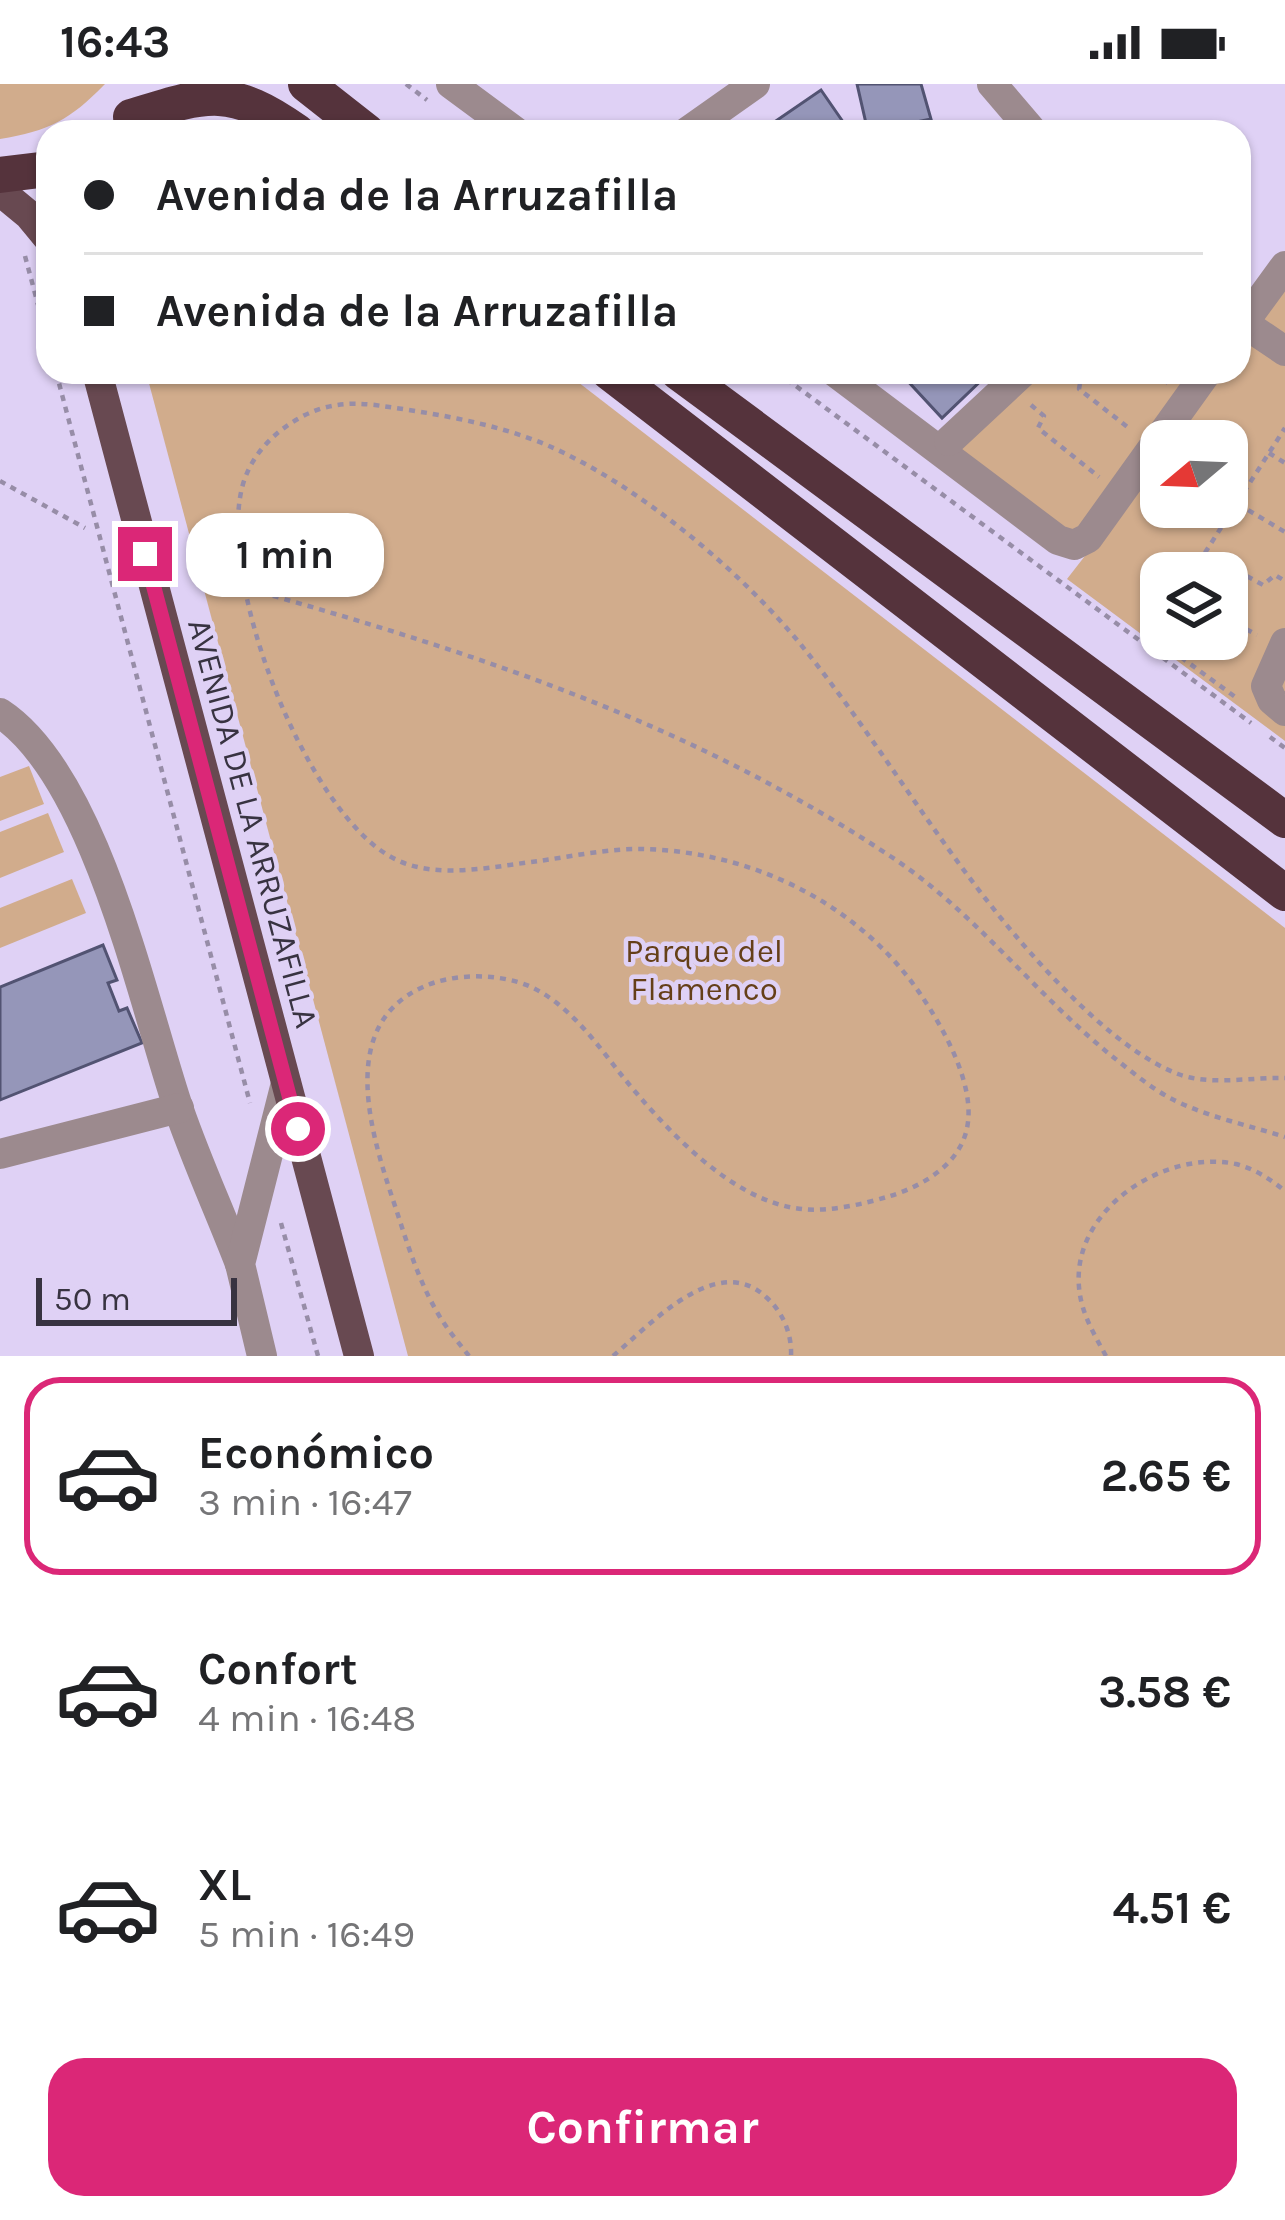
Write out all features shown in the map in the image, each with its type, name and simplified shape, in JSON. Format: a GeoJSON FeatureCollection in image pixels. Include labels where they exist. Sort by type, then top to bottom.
{"type":"FeatureCollection","features":[{"type":"Feature","properties":{"kind":"highway"},"geometry":{"type":"LineString","coordinates":[[125,120],[151,84]]}},
{"type":"Feature","properties":{"kind":"highway"},"geometry":{"type":"LineString","coordinates":[[306,84],[351,120]]}},
{"type":"Feature","properties":{"kind":"highway"},"geometry":{"type":"LineString","coordinates":[[133,120],[205,94],[251,102],[279,120]]}},
{"type":"Feature","properties":{"kind":"highway"},"geometry":{"type":"LineString","coordinates":[[0,175],[36,170]]}},
{"type":"Feature","properties":{"kind":"highway"},"geometry":{"type":"LineString","coordinates":[[625,384],[1285,892]]}},
{"type":"Feature","properties":{"kind":"highway"},"geometry":{"type":"LineString","coordinates":[[694,384],[1285,820]]}},
{"type":"Feature","properties":{"kind":"main road"},"geometry":{"type":"LineString","coordinates":[[322,84],[354,120]]}},
{"type":"Feature","properties":{"kind":"main road"},"geometry":{"type":"LineString","coordinates":[[0,191],[29,215],[36,246]]}},
{"type":"Feature","properties":{"kind":"main road","name":"AVENIDA DE LA ARRUZAFILLA"},"geometry":{"type":"LineString","coordinates":[[100,384],[359,1356]]}},
{"type":"Feature","properties":{"kind":"street"},"geometry":{"type":"LineString","coordinates":[[451,84],[500,120]]}},
{"type":"Feature","properties":{"kind":"street"},"geometry":{"type":"LineString","coordinates":[[705,120],[755,84]]}},
{"type":"Feature","properties":{"kind":"street"},"geometry":{"type":"LineString","coordinates":[[992,84],[1023,120]]}},
{"type":"Feature","properties":{"kind":"street"},"geometry":{"type":"LineString","coordinates":[[1251,310],[1285,266]]}},
{"type":"Feature","properties":{"kind":"street"},"geometry":{"type":"LineString","coordinates":[[1251,331],[1285,351]]}},
{"type":"Feature","properties":{"kind":"street"},"geometry":{"type":"LineString","coordinates":[[851,384],[1058,540],[1074,545],[1088,538],[1198,384]]}},
{"type":"Feature","properties":{"kind":"street"},"geometry":{"type":"LineString","coordinates":[[949,441],[1011,384]]}},
{"type":"Feature","properties":{"kind":"street"},"geometry":{"type":"LineString","coordinates":[[1285,643],[1267,678],[1268,694],[1285,711]]}},
{"type":"Feature","properties":{"kind":"street"},"geometry":{"type":"LineString","coordinates":[[0,713],[36,745],[88,838],[132,949],[178,1108],[240,1264],[262,1356]]}},
{"type":"Feature","properties":{"kind":"street"},"geometry":{"type":"LineString","coordinates":[[240,1264],[286,1083]]}},
{"type":"Feature","properties":{"kind":"street"},"geometry":{"type":"LineString","coordinates":[[0,1154],[178,1108]]}},
{"type":"Feature","properties":{"kind":"path"},"geometry":{"type":"LineString","coordinates":[[59,384],[252,1110]]}},
{"type":"Feature","properties":{"kind":"path"},"geometry":{"type":"LineString","coordinates":[[794,384],[1140,642]]}},
{"type":"Feature","properties":{"kind":"path"},"geometry":{"type":"LineString","coordinates":[[1020,384],[1044,416],[1038,428],[1104,481]]}},
{"type":"Feature","properties":{"kind":"path"},"geometry":{"type":"LineString","coordinates":[[1080,384],[1079,389],[1137,435]]}},
{"type":"Feature","properties":{"kind":"path"},"geometry":{"type":"LineString","coordinates":[[469,1356],[437,1312],[412,1261],[382,1167],[366,1095],[369,1057],[380,1027],[400,1001],[428,984],[466,976],[529,986],[560,1005],[683,1144],[767,1200],[800,1210],[893,1196],[926,1181],[950,1162],[965,1141],[970,1117],[948,1043],[921,995],[851,920],[805,889],[742,864],[639,848],[474,869],[409,866],[386,856],[363,835],[298,745],[244,587],[237,550],[238,507],[245,478],[261,447],[291,422],[328,405],[364,403],[494,428],[548,446],[601,474],[671,523],[742,583],[796,639],[987,902],[1079,1005],[1174,1073],[1207,1080],[1285,1078]]}},
{"type":"Feature","properties":{"kind":"path"},"geometry":{"type":"LineString","coordinates":[[1248,486],[1285,428]]}},
{"type":"Feature","properties":{"kind":"path"},"geometry":{"type":"LineString","coordinates":[[1269,453],[1285,463]]}},
{"type":"Feature","properties":{"kind":"path"},"geometry":{"type":"LineString","coordinates":[[0,482],[85,528]]}},
{"type":"Feature","properties":{"kind":"path"},"geometry":{"type":"LineString","coordinates":[[1248,510],[1285,532]]}},
{"type":"Feature","properties":{"kind":"path"},"geometry":{"type":"LineString","coordinates":[[192,573],[399,630],[607,704],[718,756],[894,858],[962,912],[1065,1018],[1172,1099],[1285,1137]]}},
{"type":"Feature","properties":{"kind":"path"},"geometry":{"type":"LineString","coordinates":[[1248,577],[1263,585],[1274,575],[1285,581]]}},
{"type":"Feature","properties":{"kind":"path"},"geometry":{"type":"LineString","coordinates":[[1164,660],[1285,748]]}},
{"type":"Feature","properties":{"kind":"path"},"geometry":{"type":"LineString","coordinates":[[1184,660],[1244,704]]}},
{"type":"Feature","properties":{"kind":"path"},"geometry":{"type":"LineString","coordinates":[[1106,1356],[1087,1321],[1078,1283],[1086,1247],[1099,1219],[1131,1187],[1166,1170],[1198,1163],[1234,1164],[1265,1175],[1285,1191]]}},
{"type":"Feature","properties":{"kind":"path"},"geometry":{"type":"LineString","coordinates":[[251,1211],[284,1226],[318,1356]]}},
{"type":"Feature","properties":{"kind":"path"},"geometry":{"type":"LineString","coordinates":[[614,1356],[703,1288],[740,1280],[775,1304],[788,1329],[790,1356]]}},
{"type":"Feature","properties":{"kind":"green space"},"geometry":{"type":"Polygon","coordinates":[[[0,84],[105,84],[61,120],[36,120],[36,130],[0,139],[0,84]]]}},
{"type":"Feature","properties":{"kind":"green space"},"geometry":{"type":"Polygon","coordinates":[[[1285,284],[1285,741],[1176,660],[1248,660],[1248,552],[1140,552],[1140,633],[1067,579],[1088,552],[954,448],[1021,384],[1251,384],[1251,329],[1285,284]]]}},
{"type":"Feature","properties":{"kind":"green space","name":"Parque del Flamenco"},"geometry":{"type":"Polygon","coordinates":[[[149,384],[581,384],[1285,928],[1285,1356],[408,1356],[149,384]]]}},
{"type":"Feature","properties":{"kind":"green space"},"geometry":{"type":"Polygon","coordinates":[[[29,766],[44,804],[0,821],[0,777],[29,766]]]}},
{"type":"Feature","properties":{"kind":"green space"},"geometry":{"type":"Polygon","coordinates":[[[48,813],[64,852],[0,878],[0,832],[48,813]]]}},
{"type":"Feature","properties":{"kind":"green space"},"geometry":{"type":"Polygon","coordinates":[[[72,879],[86,913],[0,948],[0,908],[72,879]]]}},
{"type":"Feature","properties":{"kind":"building"},"geometry":{"type":"Polygon","coordinates":[[[857,84],[921,84],[931,119],[865,120],[857,84]]]}},
{"type":"Feature","properties":{"kind":"building"},"geometry":{"type":"Polygon","coordinates":[[[821,90],[842,120],[777,120],[821,90]]]}},
{"type":"Feature","properties":{"kind":"building"},"geometry":{"type":"Polygon","coordinates":[[[910,384],[977,384],[942,418],[910,384]]]}},
{"type":"Feature","properties":{"kind":"building"},"geometry":{"type":"Polygon","coordinates":[[[103,945],[117,980],[108,983],[119,1011],[127,1008],[142,1043],[0,1100],[0,987],[103,945]]]}},
{"type":"Feature","properties":{"kind":"route"},"geometry":{"type":"LineString","coordinates":[[145,554],[298,1129]]}}]}
